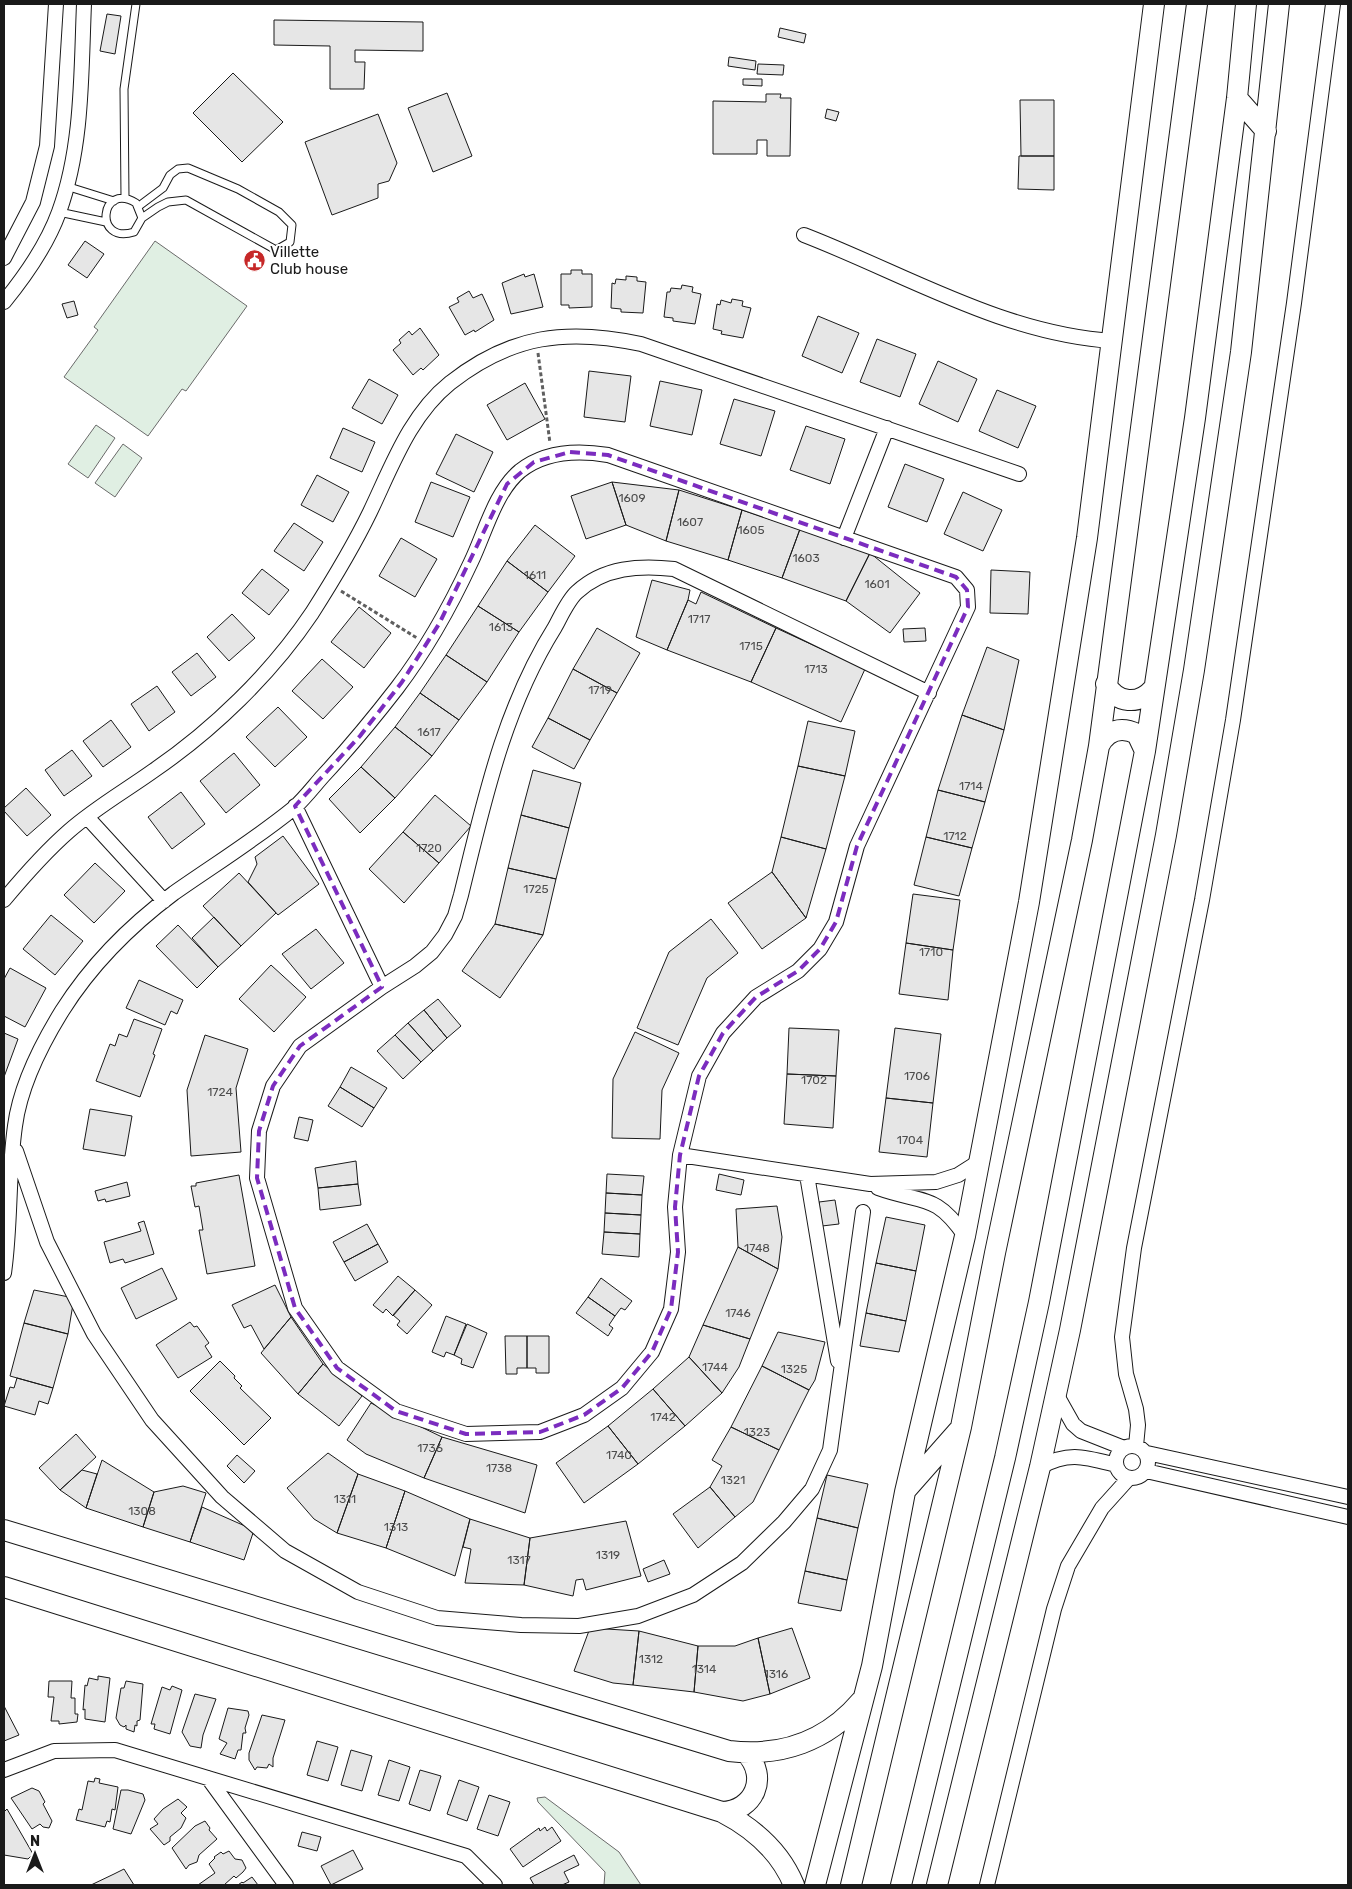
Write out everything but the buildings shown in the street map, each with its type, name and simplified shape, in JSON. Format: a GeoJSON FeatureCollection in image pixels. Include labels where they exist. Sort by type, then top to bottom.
{"type":"FeatureCollection","features":[{"type":"Feature","properties":{"kind":"street"},"geometry":{"type":"LineString","coordinates":[[4,258],[33,202],[47,146],[56,4]]}},
{"type":"Feature","properties":{"kind":"street"},"geometry":{"type":"LineString","coordinates":[[4,302],[31,269],[59,212],[76,142],[84,4]]}},
{"type":"Feature","properties":{"kind":"street"},"geometry":{"type":"LineString","coordinates":[[815,1885],[872,1666],[905,1492],[965,1236],[1029,902],[1087,538],[1154,4]]}},
{"type":"Feature","properties":{"kind":"street"},"geometry":{"type":"LineString","coordinates":[[1188,4],[1194,25]]}},
{"type":"Feature","properties":{"kind":"street"},"geometry":{"type":"LineString","coordinates":[[851,1885],[961,1427],[994,1253],[1082,840],[1100,746],[1106,684],[1164,265],[1197,4]]}},
{"type":"Feature","properties":{"kind":"street"},"geometry":{"type":"LineString","coordinates":[[901,1885],[986,1535],[1033,1331],[1069,1155],[1145,751],[1194,418],[1237,98],[1246,4]]}},
{"type":"Feature","properties":{"kind":"street"},"geometry":{"type":"LineString","coordinates":[[937,1885],[1040,1467],[1070,1330],[1162,854],[1194,670],[1241,352],[1279,4]]}},
{"type":"Feature","properties":{"kind":"street"},"geometry":{"type":"LineString","coordinates":[[1135,1449],[1137,1416],[1126,1374],[1122,1337],[1134,1248],[1202,900],[1233,720],[1294,303],[1333,4]]}},
{"type":"Feature","properties":{"kind":"street"},"geometry":{"type":"LineString","coordinates":[[1237,98],[1266,131]]}},
{"type":"Feature","properties":{"kind":"street"},"geometry":{"type":"LineString","coordinates":[[804,235],[1007,320],[1059,335],[1113,341]]}},
{"type":"Feature","properties":{"kind":"street"},"geometry":{"type":"LineString","coordinates":[[4,900],[31,868],[87,817],[110,799],[155,770],[234,706],[274,662],[310,615],[330,584],[370,513],[399,448],[425,408],[448,384],[475,365],[505,350],[536,340],[571,335],[606,336],[641,344],[1019,474]]}},
{"type":"Feature","properties":{"kind":"street"},"geometry":{"type":"LineString","coordinates":[[844,538],[887,428]]}},
{"type":"Feature","properties":{"kind":"street"},"geometry":{"type":"LineString","coordinates":[[4,1273],[9,1234],[14,1127],[28,1079],[62,1012],[85,979],[112,947],[164,902],[219,864],[296,806],[360,736],[402,682],[426,644],[470,564],[508,484],[520,471],[534,462],[570,452],[608,455],[956,578],[967,590],[968,607],[857,846],[836,922],[820,949],[798,971],[756,997],[723,1033],[699,1076],[680,1155],[675,1207],[678,1252],[671,1309],[652,1352],[622,1388],[584,1416],[540,1432],[466,1434],[396,1411],[336,1368],[295,1308],[257,1178],[258,1131],[273,1086],[300,1046],[382,986],[415,966],[432,952],[448,929],[461,895],[494,761],[535,659],[576,592],[598,578],[622,569],[639,567],[674,569],[928,693]]}},
{"type":"Feature","properties":{"kind":"street"},"geometry":{"type":"LineString","coordinates":[[1106,684],[1114,695],[1126,700],[1142,699],[1154,688]]}},
{"type":"Feature","properties":{"kind":"street"},"geometry":{"type":"LineString","coordinates":[[1100,746],[1112,732],[1125,730],[1137,734],[1145,751]]}},
{"type":"Feature","properties":{"kind":"street"},"geometry":{"type":"LineString","coordinates":[[296,806],[382,986]]}},
{"type":"Feature","properties":{"kind":"street"},"geometry":{"type":"LineString","coordinates":[[87,817],[164,902]]}},
{"type":"Feature","properties":{"kind":"street"},"geometry":{"type":"LineString","coordinates":[[14,1144],[47,1242],[94,1334],[158,1427],[222,1497],[285,1551],[358,1592],[437,1618],[521,1625],[580,1626],[638,1616],[692,1595],[742,1563],[784,1522],[812,1489],[830,1450],[864,1212]]}},
{"type":"Feature","properties":{"kind":"street"},"geometry":{"type":"LineString","coordinates":[[680,1155],[870,1184],[938,1206],[952,1218],[965,1236]]}},
{"type":"Feature","properties":{"kind":"street"},"geometry":{"type":"LineString","coordinates":[[870,1184],[936,1182],[958,1174],[980,1161]]}},
{"type":"Feature","properties":{"kind":"street"},"geometry":{"type":"LineString","coordinates":[[807,1174],[840,1376]]}},
{"type":"Feature","properties":{"kind":"street"},"geometry":{"type":"LineString","coordinates":[[1055,1392],[1073,1424],[1081,1431],[1135,1449],[1348,1497]]}},
{"type":"Feature","properties":{"kind":"street"},"geometry":{"type":"LineString","coordinates":[[905,1492],[961,1427]]}},
{"type":"Feature","properties":{"kind":"street"},"geometry":{"type":"LineString","coordinates":[[1128,1478],[1118,1471],[1116,1458],[1135,1449]]}},
{"type":"Feature","properties":{"kind":"street"},"geometry":{"type":"LineString","coordinates":[[987,1885],[1054,1609],[1068,1566],[1102,1508],[1128,1478],[1141,1476],[1146,1471],[1149,1459],[1135,1449]]}},
{"type":"Feature","properties":{"kind":"street"},"geometry":{"type":"LineString","coordinates":[[1040,1467],[1056,1458],[1076,1455],[1116,1464]]}},
{"type":"Feature","properties":{"kind":"street"},"geometry":{"type":"LineString","coordinates":[[1146,1471],[1348,1517]]}},
{"type":"Feature","properties":{"kind":"street"},"geometry":{"type":"LineString","coordinates":[[4,1530],[713,1747],[746,1753],[779,1751],[811,1740],[839,1724],[863,1700]]}},
{"type":"Feature","properties":{"kind":"street"},"geometry":{"type":"LineString","coordinates":[[4,1587],[722,1812],[750,1828],[763,1840],[784,1866],[794,1885]]}},
{"type":"Feature","properties":{"kind":"street"},"geometry":{"type":"LineString","coordinates":[[4,1770],[54,1751],[116,1750],[466,1856],[495,1885]]}},
{"type":"Feature","properties":{"kind":"street"},"geometry":{"type":"LineString","coordinates":[[722,1812],[744,1806],[754,1795],[757,1772],[751,1758],[746,1753]]}},
{"type":"Feature","properties":{"kind":"street"},"geometry":{"type":"LineString","coordinates":[[208,1778],[286,1885]]}},
{"type":"Feature","properties":{"kind":"lane"},"geometry":{"type":"LineString","coordinates":[[125,198],[124,89],[136,4]]}},
{"type":"Feature","properties":{"kind":"lane"},"geometry":{"type":"LineString","coordinates":[[59,212],[106,222],[118,234],[126,234],[134,232],[142,218],[168,202],[186,200],[276,250],[290,242],[292,225],[279,212],[238,189],[188,168],[178,169],[170,175],[162,188],[138,206]]}},
{"type":"Feature","properties":{"kind":"lane"},"geometry":{"type":"LineString","coordinates":[[66,185],[114,201],[125,198],[129,199],[138,206],[142,218]]}},
{"type":"Feature","properties":{"kind":"lane"},"geometry":{"type":"LineString","coordinates":[[106,222],[105,214],[114,201]]}},
{"type":"Feature","properties":{"kind":"path"},"geometry":{"type":"LineString","coordinates":[[536,340],[552,456]]}},
{"type":"Feature","properties":{"kind":"path"},"geometry":{"type":"LineString","coordinates":[[330,584],[426,644]]}},
{"type":"Feature","properties":{"kind":"highlighted area"},"geometry":{"type":"Polygon","coordinates":[[[570,452],[608,455],[956,577],[967,590],[968,607],[857,846],[836,922],[820,949],[798,971],[756,997],[723,1033],[699,1076],[680,1155],[675,1207],[678,1252],[671,1309],[652,1352],[622,1388],[584,1415],[540,1432],[466,1434],[396,1411],[337,1368],[295,1308],[273,1238],[257,1178],[259,1131],[273,1086],[300,1046],[382,987],[295,806],[360,736],[402,682],[439,624],[507,484],[534,462],[570,452]]]}},
{"type":"Feature","properties":{"kind":"green space"},"geometry":{"type":"Polygon","coordinates":[[[155,241],[247,306],[186,391],[182,389],[148,436],[64,377],[98,330],[94,327],[155,241]]]}},
{"type":"Feature","properties":{"kind":"green space"},"geometry":{"type":"Polygon","coordinates":[[[96,425],[115,438],[88,478],[68,464],[96,425]]]}},
{"type":"Feature","properties":{"kind":"green space"},"geometry":{"type":"Polygon","coordinates":[[[123,444],[142,458],[115,497],[95,483],[123,444]]]}},
{"type":"Feature","properties":{"kind":"green space"},"geometry":{"type":"Polygon","coordinates":[[[545,1797],[619,1852],[641,1885],[604,1885],[605,1872],[538,1802],[537,1798],[545,1797]]]}},
{"type":"Feature","properties":{"kind":"place","name":"Villette Club house"},"geometry":{"type":"Point","coordinates":[254,261]}}]}
